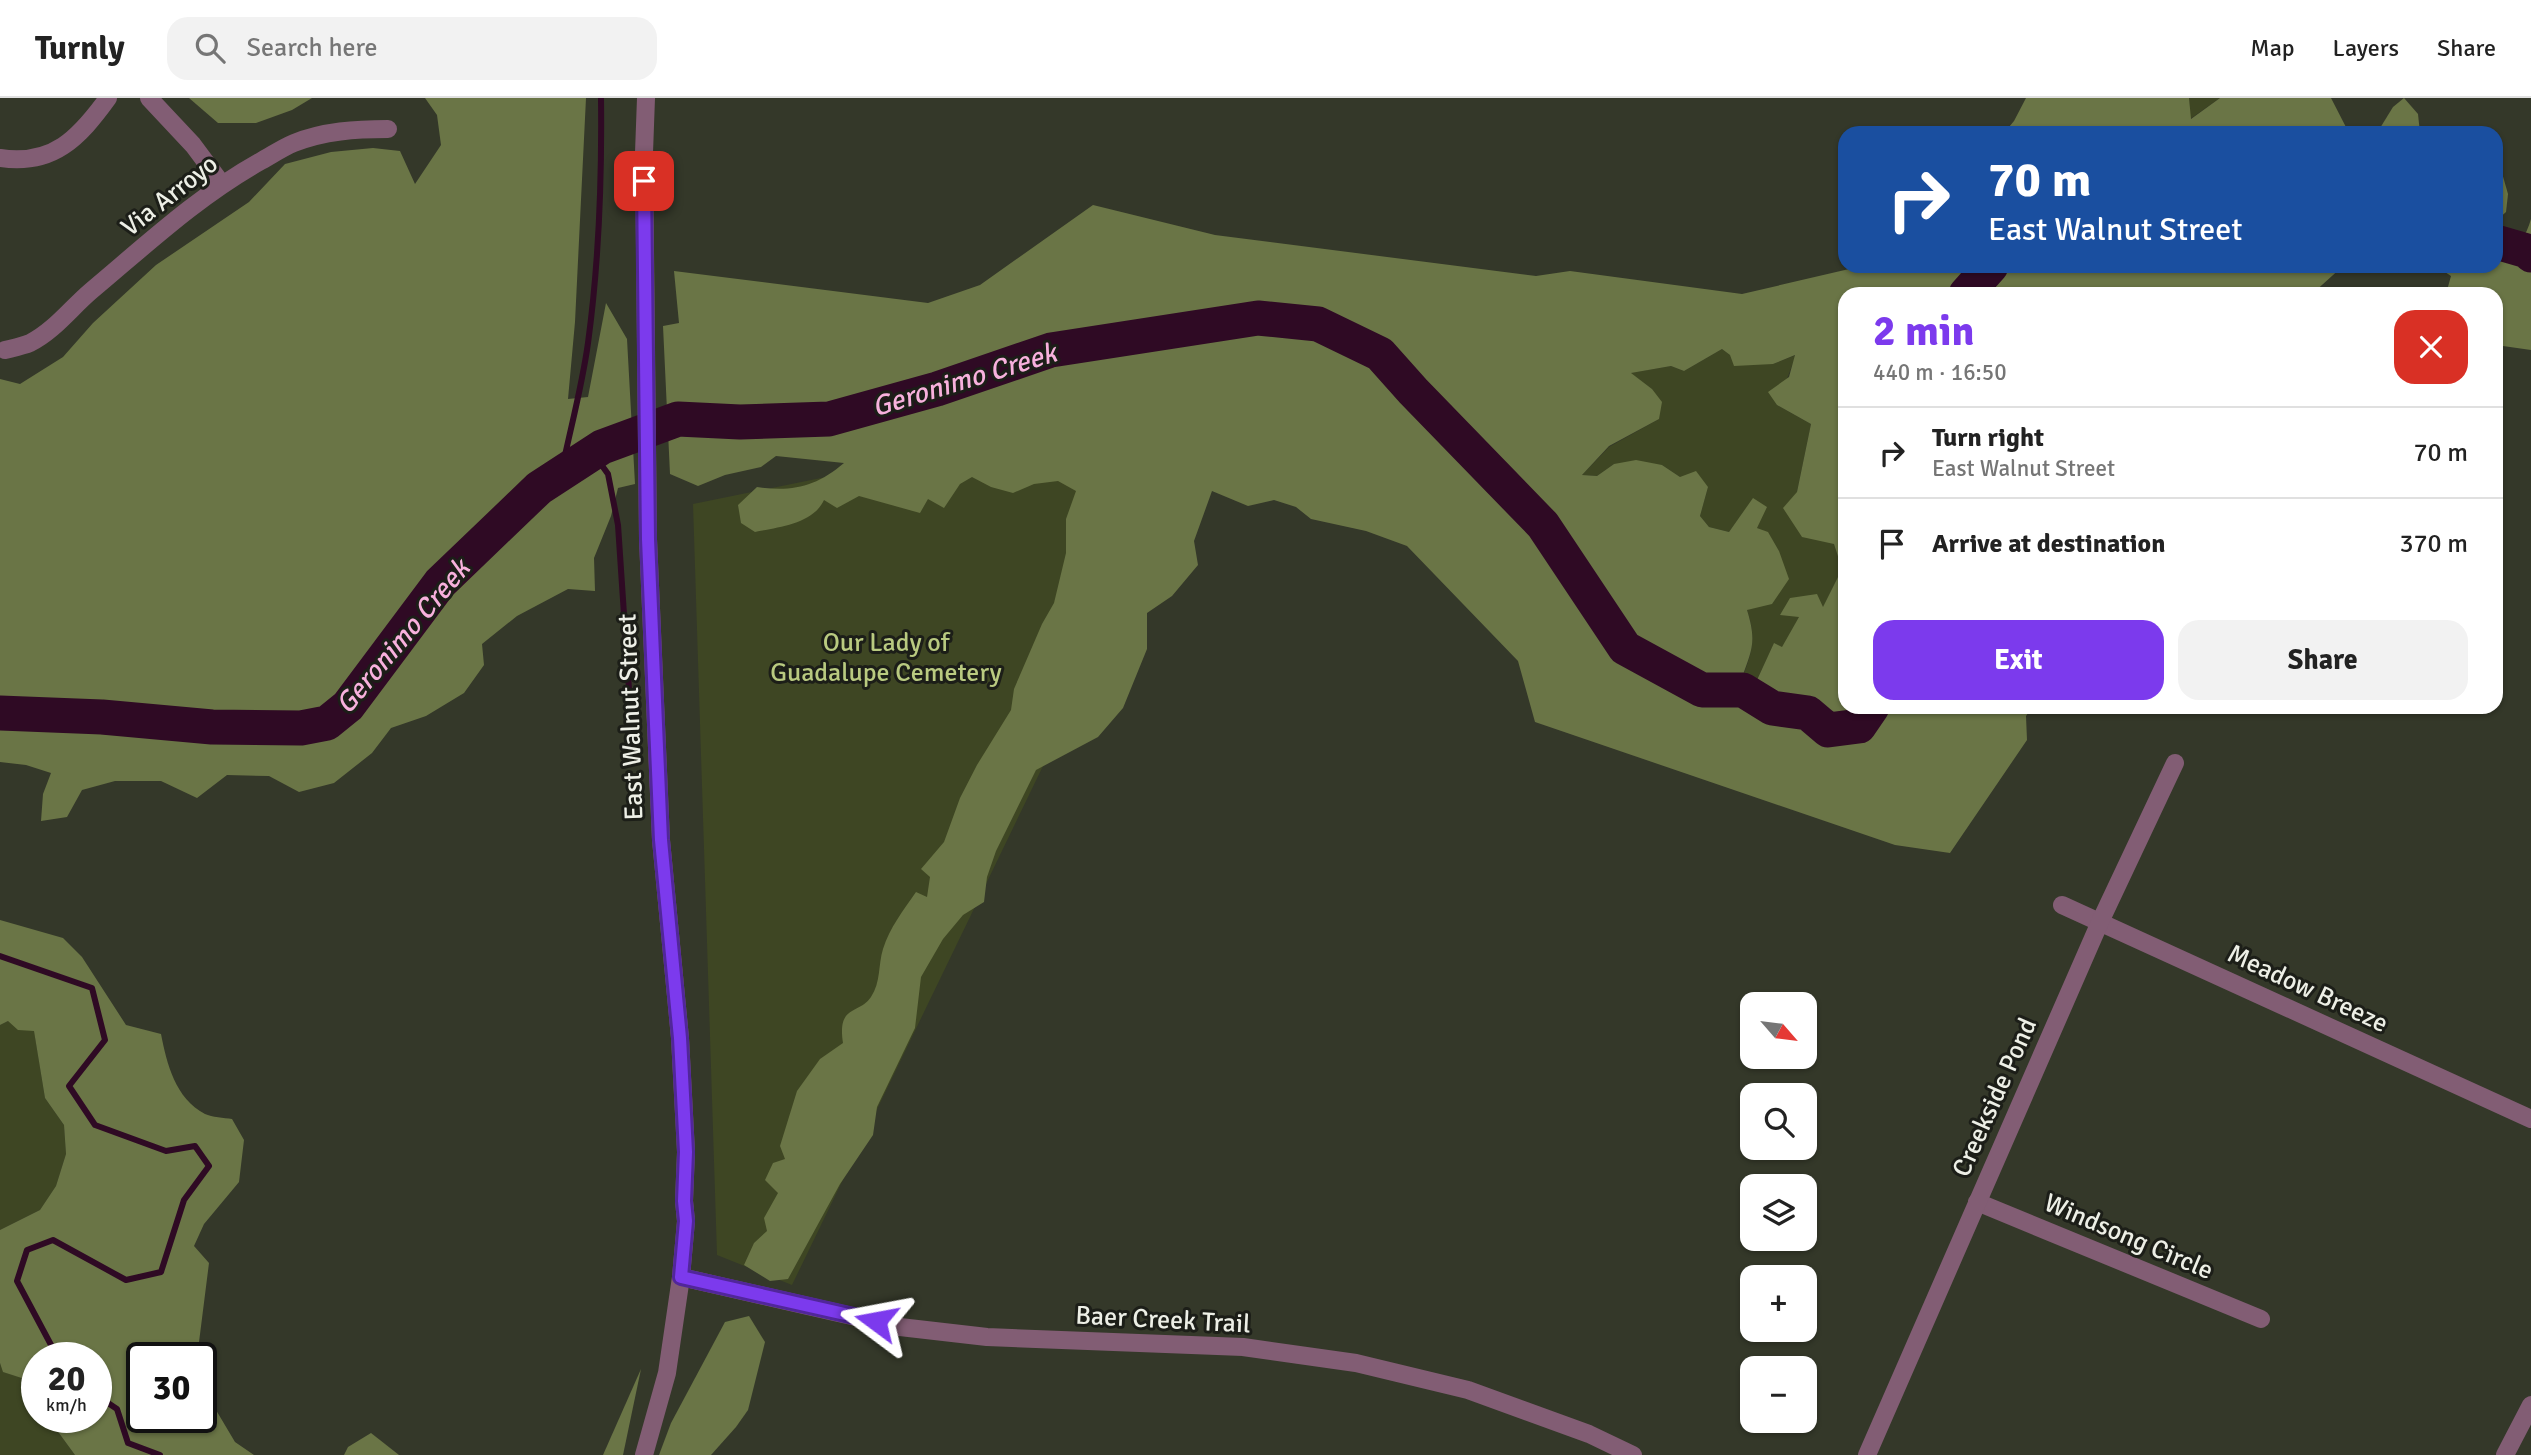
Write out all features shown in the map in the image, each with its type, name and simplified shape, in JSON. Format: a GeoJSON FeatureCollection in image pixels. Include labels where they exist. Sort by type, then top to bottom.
{"type":"FeatureCollection","features":[{"type":"Feature","properties":{"kind":"street"},"geometry":{"type":"LineString","coordinates":[[0,159],[21,161],[51,154],[78,134],[108,98]]}},
{"type":"Feature","properties":{"kind":"street"},"geometry":{"type":"LineString","coordinates":[[149,98],[193,145],[222,184]]}},
{"type":"Feature","properties":{"kind":"street","name":"East Walnut Street"},"geometry":{"type":"LineString","coordinates":[[643,1455],[667,1373],[686,1221],[686,1152],[680,1038],[661,840],[648,539],[644,153],[646,98]]}},
{"type":"Feature","properties":{"kind":"street","name":"Via Arroyo"},"geometry":{"type":"LineString","coordinates":[[5,350],[29,344],[48,332],[80,300],[222,184],[292,144],[354,129],[388,129]]}},
{"type":"Feature","properties":{"kind":"street","name":"Creekside Pond"},"geometry":{"type":"LineString","coordinates":[[1867,1455],[2100,922],[2175,763]]}},
{"type":"Feature","properties":{"kind":"street","name":"Meadow Breeze"},"geometry":{"type":"LineString","coordinates":[[2062,905],[2531,1119]]}},
{"type":"Feature","properties":{"kind":"street","name":"Windsong Circle"},"geometry":{"type":"LineString","coordinates":[[1978,1202],[2261,1319]]}},
{"type":"Feature","properties":{"kind":"street","name":"Baer Creek Trail"},"geometry":{"type":"LineString","coordinates":[[681,1277],[900,1327],[987,1337],[1243,1347],[1356,1363],[1468,1390],[1589,1434],[1633,1455]]}},
{"type":"Feature","properties":{"kind":"street"},"geometry":{"type":"LineString","coordinates":[[2505,1455],[2531,1405]]}},
{"type":"Feature","properties":{"kind":"green space"},"geometry":{"type":"Polygon","coordinates":[[[189,98],[312,98],[292,110],[256,123],[218,123],[189,98]]]}},
{"type":"Feature","properties":{"kind":"green space"},"geometry":{"type":"Polygon","coordinates":[[[425,98],[586,98],[575,322],[568,399],[588,397],[606,303],[627,339],[635,484],[618,488],[611,516],[594,558],[595,591],[568,589],[517,616],[482,644],[484,665],[464,693],[426,716],[391,728],[372,753],[334,783],[299,792],[269,776],[227,775],[197,798],[161,781],[115,781],[82,790],[67,817],[41,821],[43,794],[51,773],[26,765],[0,762],[0,379],[20,384],[63,357],[93,323],[156,265],[249,202],[285,164],[331,152],[373,148],[400,151],[415,184],[441,145],[437,115],[425,98]]]}},
{"type":"Feature","properties":{"kind":"green space"},"geometry":{"type":"Polygon","coordinates":[[[2026,98],[2189,98],[2191,119],[2220,98],[2331,98],[2345,126],[2010,126],[2026,98]]]}},
{"type":"Feature","properties":{"kind":"green space"},"geometry":{"type":"Polygon","coordinates":[[[2189,98],[2220,98],[2190,119],[2189,98]]]}},
{"type":"Feature","properties":{"kind":"green space"},"geometry":{"type":"Polygon","coordinates":[[[2404,98],[2418,114],[2419,126],[2381,126],[2393,107],[2404,98]]]}},
{"type":"Feature","properties":{"kind":"green space"},"geometry":{"type":"Polygon","coordinates":[[[2503,176],[2508,194],[2506,212],[2503,215],[2503,176]]]}},
{"type":"Feature","properties":{"kind":"green space"},"geometry":{"type":"Polygon","coordinates":[[[1093,205],[1215,235],[1536,276],[1570,271],[1742,294],[1838,272],[2335,273],[2320,287],[1838,287],[1838,556],[1834,544],[1802,537],[1783,508],[1797,492],[1811,424],[1777,405],[1768,392],[1789,377],[1795,355],[1773,364],[1734,366],[1730,355],[1722,349],[1684,371],[1671,366],[1631,373],[1652,389],[1662,402],[1659,419],[1609,446],[1582,475],[1597,476],[1614,464],[1636,460],[1662,465],[1680,477],[1696,471],[1708,487],[1700,516],[1709,527],[1729,532],[1753,498],[1767,507],[1757,528],[1768,532],[1779,551],[1789,579],[1772,604],[1747,610],[1752,630],[1752,646],[1741,680],[1757,680],[1774,643],[1782,647],[1799,617],[1780,615],[1790,598],[1817,594],[1823,607],[1838,577],[1838,714],[2027,714],[2027,740],[1950,853],[1895,845],[1535,722],[1518,661],[1407,546],[1366,531],[1311,519],[1296,507],[1274,500],[1248,506],[1212,491],[1194,541],[1198,565],[1172,596],[1147,613],[1147,649],[1123,708],[1098,737],[1036,770],[996,851],[987,877],[984,902],[963,915],[943,939],[921,977],[915,1028],[877,1107],[873,1135],[840,1184],[788,1279],[770,1281],[744,1265],[754,1243],[767,1231],[764,1218],[778,1193],[765,1180],[773,1163],[785,1159],[780,1146],[797,1091],[820,1059],[843,1043],[843,1022],[846,1016],[871,997],[881,955],[893,926],[916,892],[927,897],[930,877],[921,869],[944,842],[960,798],[1011,710],[1014,689],[1054,603],[1066,553],[1066,519],[1076,491],[1058,481],[1034,484],[1013,493],[991,487],[972,477],[960,484],[944,508],[928,499],[920,513],[859,496],[837,508],[824,500],[819,508],[804,519],[755,532],[741,523],[738,505],[757,487],[781,489],[803,486],[824,478],[844,463],[776,456],[761,467],[725,475],[698,486],[670,474],[663,326],[679,323],[674,271],[928,303],[980,285],[1093,205]]]}},
{"type":"Feature","properties":{"kind":"green space"},"geometry":{"type":"Polygon","coordinates":[[[2531,219],[2531,350],[2503,346],[2503,287],[2448,287],[2451,276],[2446,273],[2503,273],[2503,257],[2514,249],[2526,233],[2531,219]]]}},
{"type":"Feature","properties":{"kind":"green space"},"geometry":{"type":"Polygon","coordinates":[[[1722,349],[1730,355],[1773,364],[1796,355],[1777,405],[1811,424],[1797,492],[1802,536],[1834,543],[1838,556],[1838,577],[1823,608],[1800,616],[1782,648],[1774,644],[1757,680],[1741,681],[1752,646],[1752,630],[1747,610],[1779,551],[1768,533],[1757,528],[1753,499],[1729,532],[1709,527],[1700,516],[1708,487],[1680,477],[1662,465],[1614,464],[1597,476],[1582,475],[1609,447],[1659,419],[1652,389],[1630,373],[1671,366],[1684,371],[1722,349]]]}},
{"type":"Feature","properties":{"kind":"green space","name":"Our Lady of Guadalupe Cemetery"},"geometry":{"type":"Polygon","coordinates":[[[1121,417],[1200,454],[1043,766],[792,1285],[717,1255],[693,504],[1121,417]]]}},
{"type":"Feature","properties":{"kind":"green space"},"geometry":{"type":"Polygon","coordinates":[[[0,920],[63,938],[82,957],[126,1025],[161,1034],[174,1079],[186,1099],[205,1114],[232,1119],[244,1140],[239,1182],[204,1224],[194,1246],[209,1263],[199,1342],[126,1342],[126,1433],[217,1433],[217,1412],[235,1442],[254,1455],[75,1455],[59,1433],[112,1433],[112,1342],[21,1342],[21,1378],[3,1372],[0,1363],[0,1230],[40,1210],[56,1186],[66,1154],[64,1125],[45,1098],[34,1031],[18,1030],[8,1021],[0,1025],[0,920]]]}},
{"type":"Feature","properties":{"kind":"green space"},"geometry":{"type":"Polygon","coordinates":[[[8,1021],[34,1030],[45,1098],[64,1125],[66,1154],[56,1186],[40,1210],[0,1230],[0,1025],[8,1021]]]}},
{"type":"Feature","properties":{"kind":"green space"},"geometry":{"type":"Polygon","coordinates":[[[749,1316],[765,1342],[748,1410],[711,1455],[659,1455],[671,1423],[725,1322],[749,1316]]]}},
{"type":"Feature","properties":{"kind":"green space"},"geometry":{"type":"Polygon","coordinates":[[[0,1363],[4,1372],[21,1378],[21,1433],[59,1433],[75,1455],[0,1455],[0,1363]]]}},
{"type":"Feature","properties":{"kind":"green space"},"geometry":{"type":"Polygon","coordinates":[[[641,1369],[623,1455],[603,1455],[641,1369]]]}},
{"type":"Feature","properties":{"kind":"green space"},"geometry":{"type":"Polygon","coordinates":[[[371,1433],[399,1455],[344,1455],[348,1447],[371,1433]]]}},
{"type":"Feature","properties":{"kind":"waterway"},"geometry":{"type":"LineString","coordinates":[[561,474],[583,376],[592,313],[599,221],[601,98]]}},
{"type":"Feature","properties":{"kind":"waterway","name":"Geronimo Creek"},"geometry":{"type":"LineString","coordinates":[[2503,244],[2527,251],[2531,255]]}},
{"type":"Feature","properties":{"kind":"waterway","name":"Geronimo Creek"},"geometry":{"type":"LineString","coordinates":[[1972,287],[1985,273]]}},
{"type":"Feature","properties":{"kind":"waterway","name":"Geronimo Creek"},"geometry":{"type":"LineString","coordinates":[[0,713],[102,717],[212,727],[301,728],[327,723],[348,706],[440,583],[539,488],[602,447],[678,419],[740,422],[829,419],[937,389],[1051,350],[1258,318],[1318,324],[1380,354],[1543,525],[1625,648],[1702,690],[1743,690],[1772,708],[1808,713],[1828,730],[1859,726],[1867,714]]}},
{"type":"Feature","properties":{"kind":"waterway"},"geometry":{"type":"LineString","coordinates":[[593,453],[608,474],[618,525],[630,704]]}},
{"type":"Feature","properties":{"kind":"waterway"},"geometry":{"type":"LineString","coordinates":[[0,956],[92,988],[105,1040],[69,1086],[95,1125],[166,1151],[195,1146],[209,1166],[184,1200],[161,1272],[126,1280],[53,1240],[27,1250],[17,1281],[49,1342]]}},
{"type":"Feature","properties":{"kind":"waterway"},"geometry":{"type":"LineString","coordinates":[[112,1406],[117,1409],[128,1443],[160,1455]]}},
{"type":"Feature","properties":{"kind":"route"},"geometry":{"type":"LineString","coordinates":[[644,181],[648,539],[661,840],[680,1038],[686,1152],[686,1221],[681,1277],[876,1321]]}}]}
